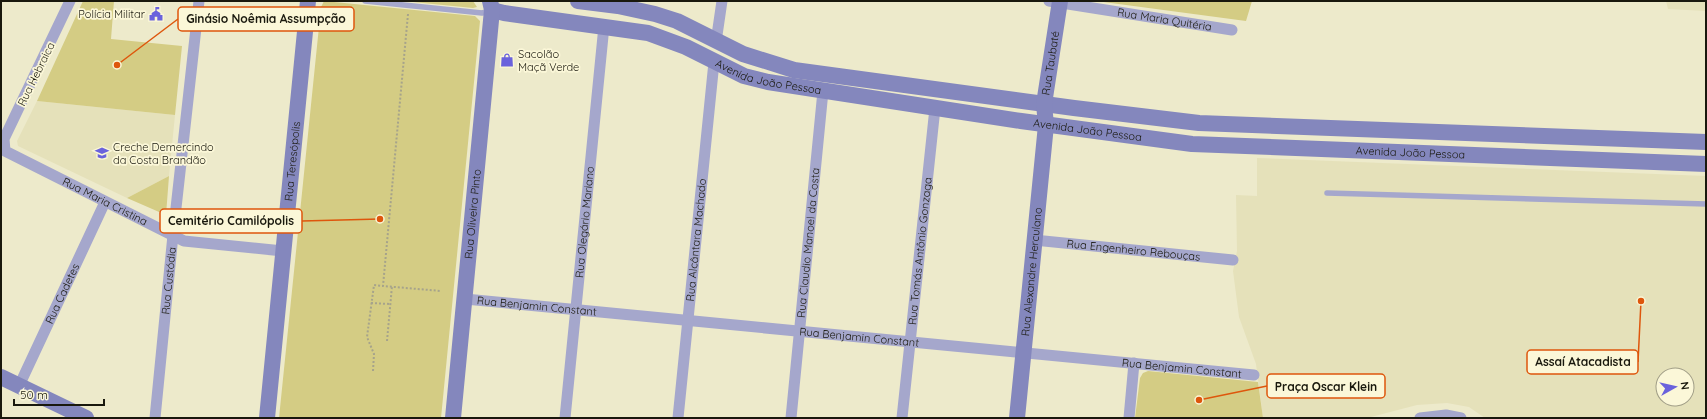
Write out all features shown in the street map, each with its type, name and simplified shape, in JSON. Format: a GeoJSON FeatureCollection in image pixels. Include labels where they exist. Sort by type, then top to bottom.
{"type":"FeatureCollection","features":[{"type":"Feature","properties":{"kind":"main road","name":"Rua Teresópolis"},"geometry":{"type":"LineString","coordinates":[[267,418],[308,1]]}},
{"type":"Feature","properties":{"kind":"main road","name":"Avenida João Pessoa"},"geometry":{"type":"LineString","coordinates":[[578,1],[618,6],[655,14],[677,21],[716,42],[743,54],[794,70],[1044,104],[1199,123],[1706,142]]}},
{"type":"Feature","properties":{"kind":"main road","name":"Rua Taubaté"},"geometry":{"type":"LineString","coordinates":[[1046,125],[1044,104],[1056,2]]}},
{"type":"Feature","properties":{"kind":"main road","name":"Avenida João Pessoa"},"geometry":{"type":"LineString","coordinates":[[489,4],[504,13],[648,33],[686,47],[744,76],[768,82],[823,92],[1046,125],[1192,144],[1706,164]]}},
{"type":"Feature","properties":{"kind":"main road","name":"Rua Oliveira Pinto"},"geometry":{"type":"LineString","coordinates":[[453,418],[465,299],[489,4]]}},
{"type":"Feature","properties":{"kind":"main road","name":"Rua Alexandre Herculano"},"geometry":{"type":"LineString","coordinates":[[1017,418],[1046,125]]}},
{"type":"Feature","properties":{"kind":"main road"},"geometry":{"type":"LineString","coordinates":[[1,377],[86,418]]}},
{"type":"Feature","properties":{"kind":"street","name":"Rua Hebraica"},"geometry":{"type":"LineString","coordinates":[[4,147],[4,139],[70,1]]}},
{"type":"Feature","properties":{"kind":"street","name":"Rua Custódia"},"geometry":{"type":"LineString","coordinates":[[156,418],[173,235],[199,1]]}},
{"type":"Feature","properties":{"kind":"street"},"geometry":{"type":"LineString","coordinates":[[716,42],[722,1]]}},
{"type":"Feature","properties":{"kind":"street","name":"Rua Maria Quitéria"},"geometry":{"type":"LineString","coordinates":[[1056,2],[1232,30]]}},
{"type":"Feature","properties":{"kind":"street","name":"Rua Olegário Mariano"},"geometry":{"type":"LineString","coordinates":[[566,418],[604,26]]}},
{"type":"Feature","properties":{"kind":"street","name":"Rua Alcântara Machado"},"geometry":{"type":"LineString","coordinates":[[678,418],[714,62]]}},
{"type":"Feature","properties":{"kind":"street","name":"Rua Claudio Manoel da Costa"},"geometry":{"type":"LineString","coordinates":[[791,418],[823,92]]}},
{"type":"Feature","properties":{"kind":"street","name":"Rua Tomás Antônio Gonzaga"},"geometry":{"type":"LineString","coordinates":[[902,418],[935,108]]}},
{"type":"Feature","properties":{"kind":"street","name":"Rua Maria Cristina"},"geometry":{"type":"LineString","coordinates":[[4,147],[5,150],[11,155],[184,241],[283,251]]}},
{"type":"Feature","properties":{"kind":"street","name":"Rua Cadetes"},"geometry":{"type":"LineString","coordinates":[[20,386],[104,202]]}},
{"type":"Feature","properties":{"kind":"street","name":"Rua Engenheiro Rebouças"},"geometry":{"type":"LineString","coordinates":[[1034,240],[1233,260]]}},
{"type":"Feature","properties":{"kind":"street","name":"Rua Benjamin Constant"},"geometry":{"type":"LineString","coordinates":[[465,299],[1254,375]]}},
{"type":"Feature","properties":{"kind":"street"},"geometry":{"type":"LineString","coordinates":[[1129,418],[1134,363]]}},
{"type":"Feature","properties":{"kind":"street"},"geometry":{"type":"LineString","coordinates":[[1420,418],[1446,415],[1461,418]]}},
{"type":"Feature","properties":{"kind":"lane"},"geometry":{"type":"LineString","coordinates":[[365,1],[482,12],[489,4]]}},
{"type":"Feature","properties":{"kind":"lane"},"geometry":{"type":"LineString","coordinates":[[1327,193],[1706,204]]}},
{"type":"Feature","properties":{"kind":"path"},"geometry":{"type":"LineString","coordinates":[[383,286],[408,5]]}},
{"type":"Feature","properties":{"kind":"path"},"geometry":{"type":"LineString","coordinates":[[373,371],[374,354],[367,337],[374,285],[441,290]]}},
{"type":"Feature","properties":{"kind":"path"},"geometry":{"type":"LineString","coordinates":[[387,341],[392,286]]}},
{"type":"Feature","properties":{"kind":"path"},"geometry":{"type":"LineString","coordinates":[[371,303],[390,304]]}},
{"type":"Feature","properties":{"kind":"shaded area"},"geometry":{"type":"Polygon","coordinates":[[[83,1],[114,1],[111,39],[182,46],[175,115],[37,101],[83,1]]]}},
{"type":"Feature","properties":{"kind":"shaded area"},"geometry":{"type":"Polygon","coordinates":[[[324,1],[475,16],[480,21],[441,418],[279,418],[321,7],[324,1]]]}},
{"type":"Feature","properties":{"kind":"shaded area"},"geometry":{"type":"Polygon","coordinates":[[[403,1],[473,1],[477,7],[473,8],[403,1]]]}},
{"type":"Feature","properties":{"kind":"shaded area"},"geometry":{"type":"Polygon","coordinates":[[[1096,1],[1252,1],[1246,21],[1096,1]]]}},
{"type":"Feature","properties":{"kind":"shaded area"},"geometry":{"type":"Polygon","coordinates":[[[1666,1],[1706,1],[1706,11],[1668,9],[1666,1]]]}},
{"type":"Feature","properties":{"kind":"shaded area","name":"Creche Demercindo da Costa Brandão"},"geometry":{"type":"Polygon","coordinates":[[[37,101],[175,115],[169,176],[127,198],[18,146],[17,141],[37,101]]]}},
{"type":"Feature","properties":{"kind":"shaded area"},"geometry":{"type":"Polygon","coordinates":[[[1257,158],[1706,176],[1706,418],[1485,418],[1469,407],[1447,403],[1417,405],[1367,418],[1263,418],[1256,364],[1239,317],[1233,271],[1237,251],[1236,195],[1257,196],[1257,158]]]}},
{"type":"Feature","properties":{"kind":"shaded area"},"geometry":{"type":"Polygon","coordinates":[[[169,176],[166,215],[127,198],[169,176]]]}},
{"type":"Feature","properties":{"kind":"shaded area"},"geometry":{"type":"Polygon","coordinates":[[[1148,371],[1258,382],[1263,418],[1135,418],[1140,378],[1143,373],[1148,371]]]}},
{"type":"Feature","properties":{"kind":"place","name":"Polícia Militar"},"geometry":{"type":"Point","coordinates":[156,14]}},
{"type":"Feature","properties":{"kind":"place","name":"Sacolão Maçã Verde"},"geometry":{"type":"Point","coordinates":[507,60]}},
{"type":"Feature","properties":{"kind":"place","name":"Ginásio Noêmia Assumpção"},"geometry":{"type":"Point","coordinates":[117,65]}},
{"type":"Feature","properties":{"kind":"place","name":"Creche Demercindo da Costa Brandão"},"geometry":{"type":"Point","coordinates":[102,153]}},
{"type":"Feature","properties":{"kind":"place","name":"Cemitério Camilópolis"},"geometry":{"type":"Point","coordinates":[380,219]}},
{"type":"Feature","properties":{"kind":"place","name":"Assaí Atacadista"},"geometry":{"type":"Point","coordinates":[1641,301]}},
{"type":"Feature","properties":{"kind":"place","name":"Praça Oscar Klein"},"geometry":{"type":"Point","coordinates":[1199,400]}}]}
